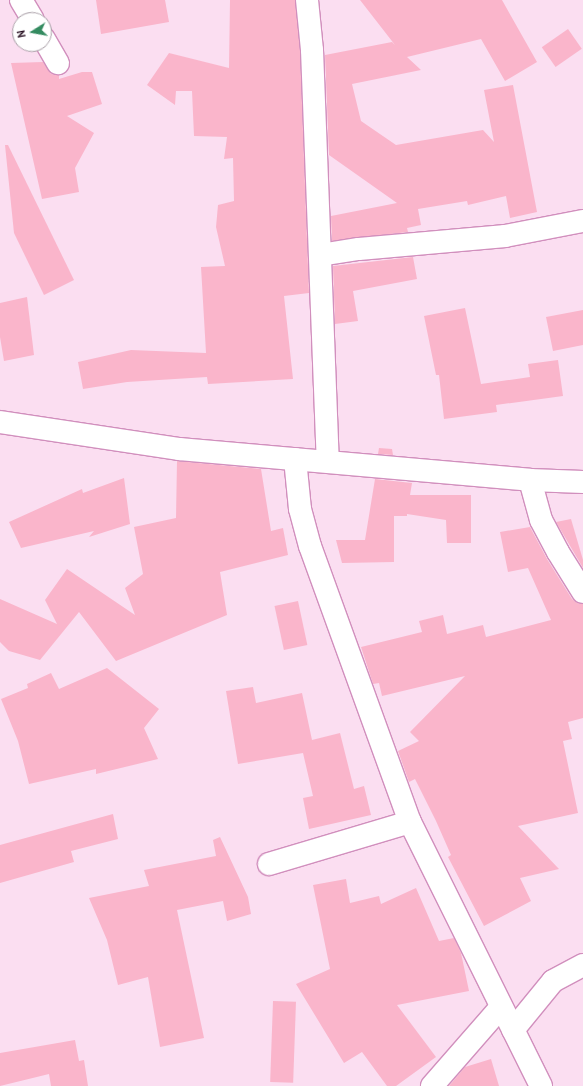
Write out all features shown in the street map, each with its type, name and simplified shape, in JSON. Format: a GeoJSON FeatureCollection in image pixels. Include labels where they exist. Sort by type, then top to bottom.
{"type":"FeatureCollection","features":[{"type":"Feature","properties":{"kind":"street"},"geometry":{"type":"LineString","coordinates":[[21,0],[28,12]]}},
{"type":"Feature","properties":{"kind":"street"},"geometry":{"type":"LineString","coordinates":[[307,0],[312,50],[328,461]]}},
{"type":"Feature","properties":{"kind":"street"},"geometry":{"type":"LineString","coordinates":[[52,52],[58,63]]}},
{"type":"Feature","properties":{"kind":"street"},"geometry":{"type":"LineString","coordinates":[[320,255],[359,249],[505,236],[583,220]]}},
{"type":"Feature","properties":{"kind":"street"},"geometry":{"type":"LineString","coordinates":[[0,422],[179,449],[530,480],[583,482]]}},
{"type":"Feature","properties":{"kind":"street"},"geometry":{"type":"LineString","coordinates":[[294,459],[300,509],[310,546],[410,822],[541,1086]]}},
{"type":"Feature","properties":{"kind":"street"},"geometry":{"type":"LineString","coordinates":[[530,480],[541,520],[558,552],[583,592]]}},
{"type":"Feature","properties":{"kind":"street"},"geometry":{"type":"LineString","coordinates":[[269,864],[410,822]]}},
{"type":"Feature","properties":{"kind":"street"},"geometry":{"type":"LineString","coordinates":[[513,1030],[554,981],[583,965]]}},
{"type":"Feature","properties":{"kind":"street"},"geometry":{"type":"LineString","coordinates":[[432,1086],[501,1007]]}},
{"type":"Feature","properties":{"kind":"building"},"geometry":{"type":"Polygon","coordinates":[[[96,0],[165,0],[169,22],[101,34],[96,0]]]}},
{"type":"Feature","properties":{"kind":"building"},"geometry":{"type":"Polygon","coordinates":[[[230,0],[295,0],[300,51],[309,293],[284,296],[293,379],[208,384],[207,377],[127,382],[83,389],[78,362],[131,350],[206,353],[201,267],[225,266],[216,227],[218,205],[234,201],[233,158],[224,159],[227,137],[194,136],[192,91],[176,91],[175,105],[147,85],[169,53],[229,68],[230,0]]]}},
{"type":"Feature","properties":{"kind":"building"},"geometry":{"type":"Polygon","coordinates":[[[360,0],[502,0],[537,62],[505,81],[481,39],[407,57],[421,70],[352,84],[361,121],[396,145],[483,130],[494,142],[484,90],[513,85],[537,212],[510,218],[506,196],[468,205],[467,201],[418,209],[421,225],[407,228],[408,232],[332,241],[331,216],[397,203],[329,155],[325,55],[392,42],[395,45],[360,0]]]}},
{"type":"Feature","properties":{"kind":"building"},"geometry":{"type":"Polygon","coordinates":[[[568,29],[582,49],[556,67],[542,47],[568,29]]]}},
{"type":"Feature","properties":{"kind":"building"},"geometry":{"type":"Polygon","coordinates":[[[43,62],[51,74],[59,75],[59,79],[82,72],[92,72],[102,104],[67,116],[94,133],[75,168],[79,192],[42,199],[11,63],[43,62]]]}},
{"type":"Feature","properties":{"kind":"building"},"geometry":{"type":"Polygon","coordinates":[[[5,145],[8,145],[74,280],[44,295],[14,233],[5,145]]]}},
{"type":"Feature","properties":{"kind":"building"},"geometry":{"type":"Polygon","coordinates":[[[413,257],[417,279],[353,291],[358,321],[335,324],[333,266],[413,257]]]}},
{"type":"Feature","properties":{"kind":"building"},"geometry":{"type":"Polygon","coordinates":[[[27,297],[34,355],[4,361],[0,337],[0,303],[27,297]]]}},
{"type":"Feature","properties":{"kind":"building"},"geometry":{"type":"Polygon","coordinates":[[[465,308],[481,384],[530,377],[528,364],[558,360],[563,396],[496,405],[497,412],[444,419],[439,375],[436,375],[424,316],[465,308]]]}},
{"type":"Feature","properties":{"kind":"building"},"geometry":{"type":"Polygon","coordinates":[[[583,310],[583,345],[553,351],[546,317],[583,310]]]}},
{"type":"Feature","properties":{"kind":"building"},"geometry":{"type":"Polygon","coordinates":[[[379,448],[392,449],[393,455],[378,454],[379,448]]]}},
{"type":"Feature","properties":{"kind":"building"},"geometry":{"type":"Polygon","coordinates":[[[177,461],[261,469],[271,531],[283,528],[288,555],[220,572],[227,615],[116,661],[79,612],[40,660],[9,651],[0,642],[0,599],[57,624],[45,600],[67,569],[135,615],[125,588],[143,574],[134,527],[176,518],[177,461]]]}},
{"type":"Feature","properties":{"kind":"building"},"geometry":{"type":"Polygon","coordinates":[[[124,478],[130,524],[89,537],[94,531],[21,548],[9,522],[82,489],[83,493],[124,478]]]}},
{"type":"Feature","properties":{"kind":"building"},"geometry":{"type":"Polygon","coordinates":[[[375,479],[412,483],[410,495],[471,495],[471,543],[447,543],[446,520],[407,514],[407,516],[394,516],[394,562],[342,563],[336,540],[365,540],[375,479]]]}},
{"type":"Feature","properties":{"kind":"building"},"geometry":{"type":"Polygon","coordinates":[[[571,519],[583,560],[583,568],[556,522],[571,519]]]}},
{"type":"Feature","properties":{"kind":"building"},"geometry":{"type":"Polygon","coordinates":[[[530,527],[547,559],[572,599],[577,603],[583,604],[583,718],[568,722],[572,739],[563,741],[578,813],[518,826],[559,869],[520,878],[531,901],[484,926],[448,857],[451,855],[415,779],[409,782],[398,751],[419,741],[410,732],[465,676],[382,696],[379,683],[373,684],[361,647],[422,632],[419,621],[443,615],[447,634],[483,625],[486,637],[551,620],[528,568],[508,572],[500,532],[530,527]]]}},
{"type":"Feature","properties":{"kind":"building"},"geometry":{"type":"Polygon","coordinates":[[[298,601],[307,645],[284,650],[275,606],[298,601]]]}},
{"type":"Feature","properties":{"kind":"building"},"geometry":{"type":"Polygon","coordinates":[[[107,668],[159,709],[144,728],[158,759],[96,774],[96,769],[29,784],[18,741],[1,699],[28,688],[27,684],[51,673],[59,689],[107,668]]]}},
{"type":"Feature","properties":{"kind":"building"},"geometry":{"type":"Polygon","coordinates":[[[253,687],[256,703],[302,693],[312,740],[340,733],[354,789],[364,786],[371,815],[309,829],[303,798],[313,796],[303,753],[238,764],[226,691],[253,687]]]}},
{"type":"Feature","properties":{"kind":"building"},"geometry":{"type":"Polygon","coordinates":[[[113,814],[118,839],[71,851],[74,862],[0,883],[0,845],[113,814]]]}},
{"type":"Feature","properties":{"kind":"building"},"geometry":{"type":"Polygon","coordinates":[[[220,837],[248,897],[251,914],[227,921],[223,901],[177,910],[204,1038],[160,1047],[148,977],[118,985],[107,940],[89,898],[149,886],[144,870],[216,856],[213,840],[220,837]]]}},
{"type":"Feature","properties":{"kind":"building"},"geometry":{"type":"Polygon","coordinates":[[[346,879],[350,903],[379,896],[381,904],[416,888],[439,941],[454,938],[461,953],[469,991],[397,1005],[436,1057],[396,1086],[387,1086],[362,1052],[344,1063],[296,984],[330,969],[313,885],[346,879]]]}},
{"type":"Feature","properties":{"kind":"building"},"geometry":{"type":"Polygon","coordinates":[[[273,1001],[296,1002],[293,1083],[270,1082],[273,1001]]]}},
{"type":"Feature","properties":{"kind":"building"},"geometry":{"type":"Polygon","coordinates":[[[75,1040],[79,1061],[84,1060],[88,1086],[51,1086],[49,1074],[0,1086],[0,1053],[75,1040]]]}},
{"type":"Feature","properties":{"kind":"building"},"geometry":{"type":"Polygon","coordinates":[[[491,1059],[499,1086],[449,1086],[465,1067],[491,1059]]]}}]}
